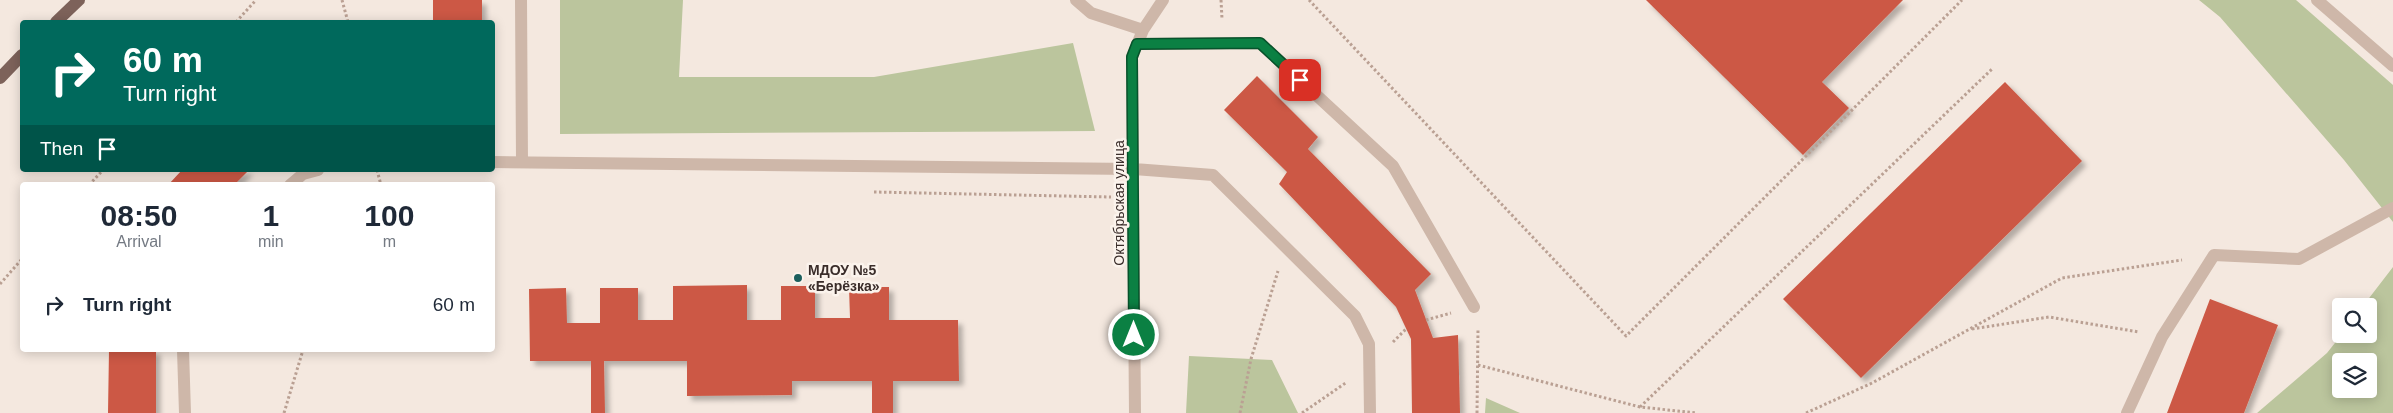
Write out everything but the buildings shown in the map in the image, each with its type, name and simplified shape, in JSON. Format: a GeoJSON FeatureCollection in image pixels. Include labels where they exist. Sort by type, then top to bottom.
{"type":"FeatureCollection","features":[{"type":"Feature","properties":{"kind":"main road"},"geometry":{"type":"LineString","coordinates":[[58,20],[79,0]]}},
{"type":"Feature","properties":{"kind":"main road"},"geometry":{"type":"LineString","coordinates":[[0,78],[20,58]]}},
{"type":"Feature","properties":{"kind":"street"},"geometry":{"type":"LineString","coordinates":[[521,0],[522,161]]}},
{"type":"Feature","properties":{"kind":"street"},"geometry":{"type":"LineString","coordinates":[[1076,0],[1091,13],[1143,30]]}},
{"type":"Feature","properties":{"kind":"street","name":"Октябрьская улица"},"geometry":{"type":"LineString","coordinates":[[1135,413],[1132,57],[1143,30],[1162,0]]}},
{"type":"Feature","properties":{"kind":"street"},"geometry":{"type":"LineString","coordinates":[[2317,0],[2393,66]]}},
{"type":"Feature","properties":{"kind":"street"},"geometry":{"type":"LineString","coordinates":[[1137,44],[1260,43],[1392,166],[1474,307]]}},
{"type":"Feature","properties":{"kind":"street"},"geometry":{"type":"LineString","coordinates":[[495,162],[1134,169],[1213,175],[1355,316],[1369,344],[1370,413]]}},
{"type":"Feature","properties":{"kind":"street"},"geometry":{"type":"LineString","coordinates":[[294,182],[303,174],[310,172]]}},
{"type":"Feature","properties":{"kind":"street"},"geometry":{"type":"LineString","coordinates":[[2127,413],[2162,336],[2214,255],[2299,259],[2393,208]]}},
{"type":"Feature","properties":{"kind":"street"},"geometry":{"type":"LineString","coordinates":[[183,352],[185,413]]}},
{"type":"Feature","properties":{"kind":"path"},"geometry":{"type":"LineString","coordinates":[[238,20],[256,0]]}},
{"type":"Feature","properties":{"kind":"path"},"geometry":{"type":"LineString","coordinates":[[342,0],[347,20]]}},
{"type":"Feature","properties":{"kind":"path"},"geometry":{"type":"LineString","coordinates":[[1309,0],[1626,336],[1962,0]]}},
{"type":"Feature","properties":{"kind":"path"},"geometry":{"type":"LineString","coordinates":[[1640,407],[1992,69]]}},
{"type":"Feature","properties":{"kind":"path"},"geometry":{"type":"LineString","coordinates":[[93,182],[101,172]]}},
{"type":"Feature","properties":{"kind":"path"},"geometry":{"type":"LineString","coordinates":[[1240,413],[1251,359],[1286,247]]}},
{"type":"Feature","properties":{"kind":"path"},"geometry":{"type":"LineString","coordinates":[[1806,413],[1872,383],[2062,278],[2214,255]]}},
{"type":"Feature","properties":{"kind":"path"},"geometry":{"type":"LineString","coordinates":[[0,284],[20,261]]}},
{"type":"Feature","properties":{"kind":"path"},"geometry":{"type":"LineString","coordinates":[[1474,307],[1480,335],[1477,413]]}},
{"type":"Feature","properties":{"kind":"path"},"geometry":{"type":"LineString","coordinates":[[1968,329],[2048,317],[2162,336]]}},
{"type":"Feature","properties":{"kind":"path"},"geometry":{"type":"LineString","coordinates":[[284,413],[302,352]]}},
{"type":"Feature","properties":{"kind":"path"},"geometry":{"type":"LineString","coordinates":[[1478,365],[1640,407],[1697,413]]}},
{"type":"Feature","properties":{"kind":"path"},"geometry":{"type":"LineString","coordinates":[[1302,413],[1370,366]]}},
{"type":"Feature","properties":{"kind":"green space"},"geometry":{"type":"Polygon","coordinates":[[[560,0],[683,0],[679,77],[874,77],[1073,43],[1095,131],[560,134],[560,0]]]}},
{"type":"Feature","properties":{"kind":"green space"},"geometry":{"type":"Polygon","coordinates":[[[2199,0],[2296,0],[2393,85],[2393,222],[2344,160],[2220,17],[2199,0]]]}},
{"type":"Feature","properties":{"kind":"green space"},"geometry":{"type":"Polygon","coordinates":[[[2393,267],[2393,413],[2257,413],[2327,353],[2335,343],[2377,343],[2377,298],[2369,298],[2393,267]]]}},
{"type":"Feature","properties":{"kind":"green space"},"geometry":{"type":"Polygon","coordinates":[[[1189,356],[1272,360],[1298,413],[1186,413],[1189,356]]]}},
{"type":"Feature","properties":{"kind":"green space"},"geometry":{"type":"Polygon","coordinates":[[[1486,398],[1520,413],[1485,413],[1486,398]]]}},
{"type":"Feature","properties":{"kind":"place","name":"МДОУ №5 «Берёзка»"},"geometry":{"type":"Point","coordinates":[798,278]}},
{"type":"Feature","properties":{"kind":"route"},"geometry":{"type":"LineString","coordinates":[[1134,335],[1132,57],[1137,44],[1260,43],[1300,80]]}}]}
